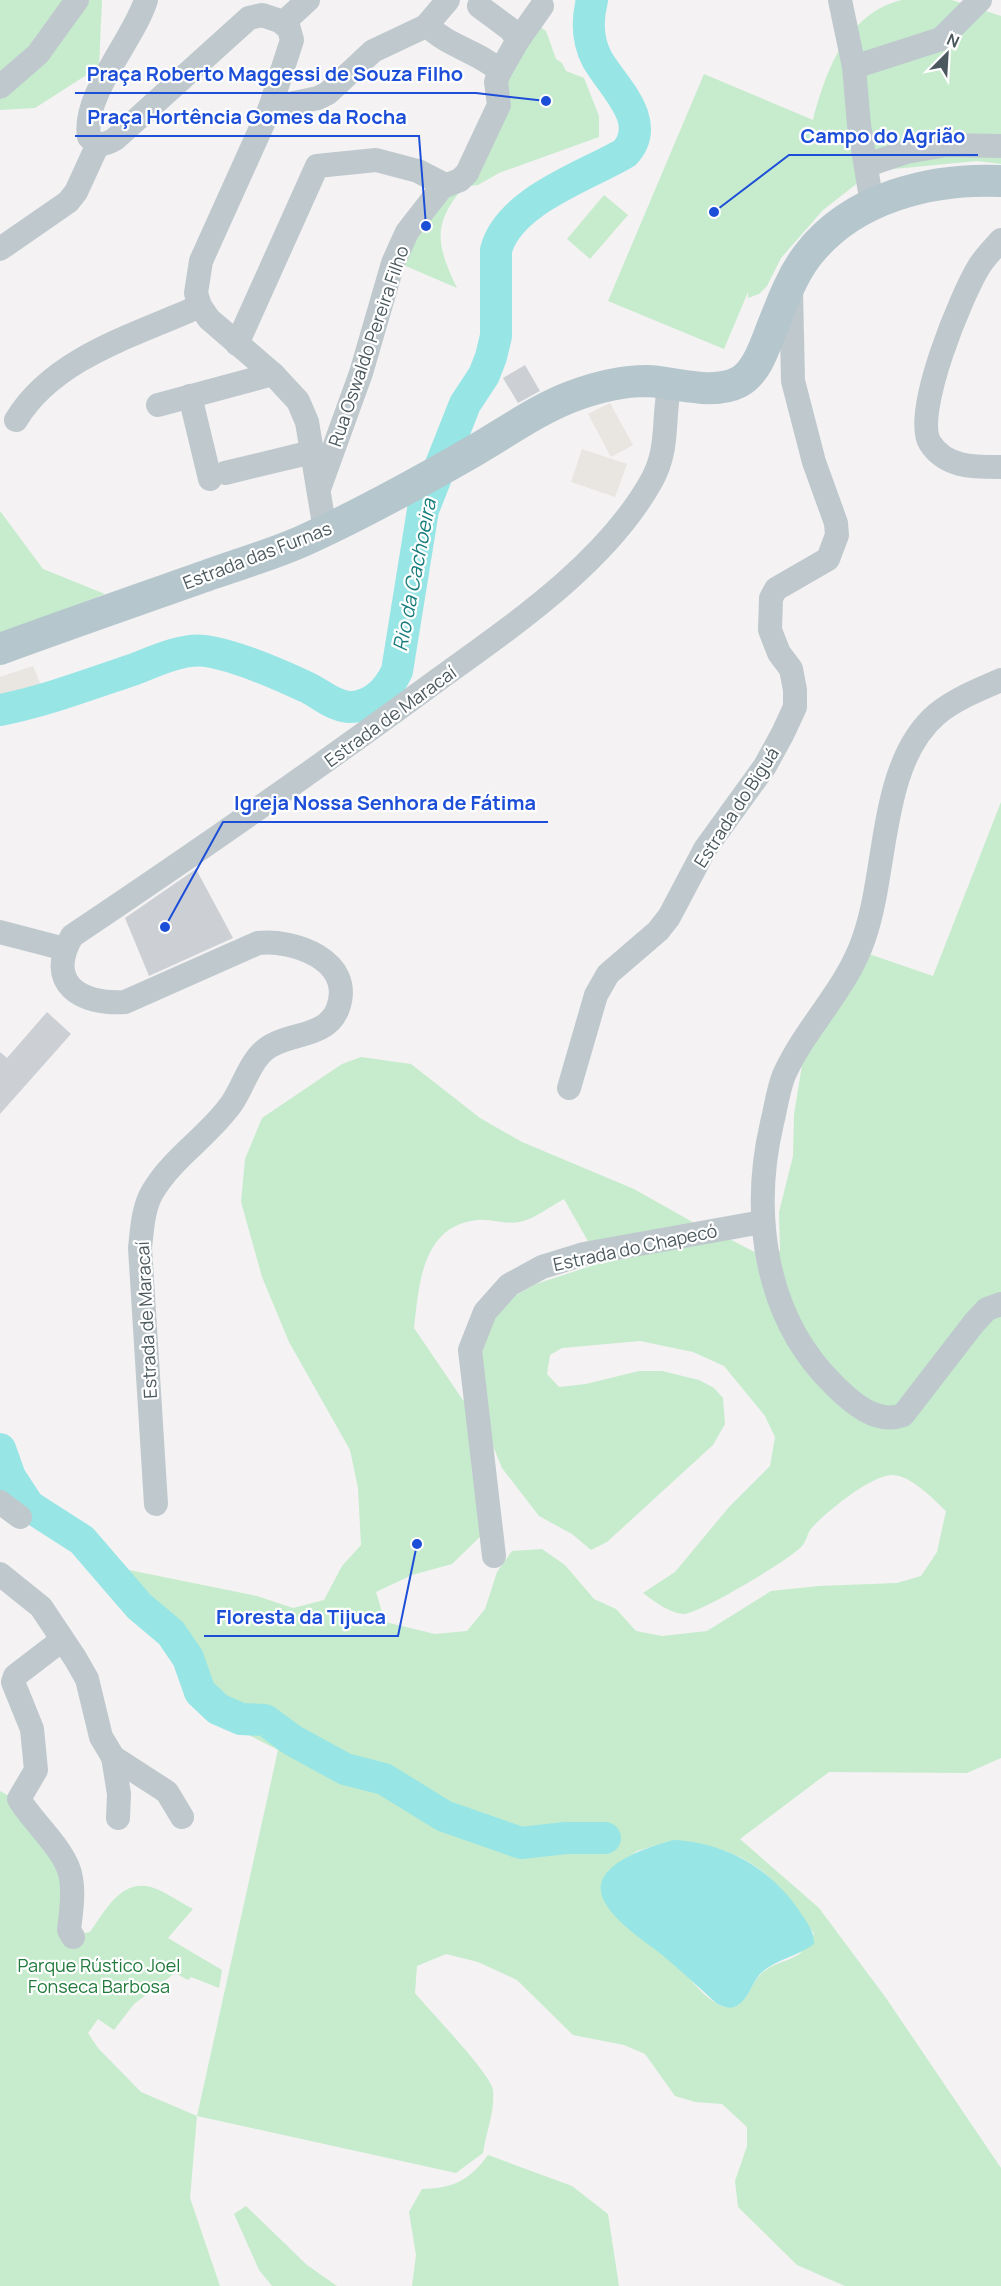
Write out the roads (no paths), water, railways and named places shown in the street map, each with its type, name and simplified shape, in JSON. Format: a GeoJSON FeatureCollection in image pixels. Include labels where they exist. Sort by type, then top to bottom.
{"type":"FeatureCollection","features":[{"type":"Feature","properties":{"kind":"main road","name":"Estrada das Furnas"},"geometry":{"type":"LineString","coordinates":[[0,649],[303,541],[404,492],[571,396],[604,386],[629,382],[720,389],[746,377],[755,366],[791,284],[815,246],[852,215],[872,204],[907,192],[951,182],[1001,182]]}},
{"type":"Feature","properties":{"kind":"street"},"geometry":{"type":"LineString","coordinates":[[0,87],[38,54],[77,0]]}},
{"type":"Feature","properties":{"kind":"street"},"geometry":{"type":"LineString","coordinates":[[146,0],[136,25],[93,103],[87,124],[89,137],[98,144],[106,144],[115,139],[249,18],[262,15],[283,23],[289,29],[292,40],[270,108],[201,261],[196,293],[200,306],[209,320],[273,374],[298,401],[307,422],[325,530]]}},
{"type":"Feature","properties":{"kind":"street"},"geometry":{"type":"LineString","coordinates":[[283,23],[308,0]]}},
{"type":"Feature","properties":{"kind":"street"},"geometry":{"type":"LineString","coordinates":[[270,108],[318,98],[344,79],[373,51],[427,25],[448,0]]}},
{"type":"Feature","properties":{"kind":"street"},"geometry":{"type":"LineString","coordinates":[[840,0],[854,67],[859,125],[872,204]]}},
{"type":"Feature","properties":{"kind":"street"},"geometry":{"type":"LineString","coordinates":[[854,67],[941,39],[980,0]]}},
{"type":"Feature","properties":{"kind":"street"},"geometry":{"type":"LineString","coordinates":[[477,2],[510,29],[518,40]]}},
{"type":"Feature","properties":{"kind":"street","name":"Rua Oswaldo Pereira Filho"},"geometry":{"type":"LineString","coordinates":[[318,491],[361,373],[393,263],[407,232],[445,185],[460,180],[467,173],[499,105],[496,82],[500,71],[542,6]]}},
{"type":"Feature","properties":{"kind":"street"},"geometry":{"type":"LineString","coordinates":[[427,25],[436,34],[490,62],[500,71]]}},
{"type":"Feature","properties":{"kind":"street"},"geometry":{"type":"LineString","coordinates":[[0,249],[68,202],[76,192],[98,144]]}},
{"type":"Feature","properties":{"kind":"street"},"geometry":{"type":"LineString","coordinates":[[867,165],[906,152],[947,144],[1001,146]]}},
{"type":"Feature","properties":{"kind":"street"},"geometry":{"type":"LineString","coordinates":[[237,344],[317,166],[376,160],[418,171],[445,185]]}},
{"type":"Feature","properties":{"kind":"street"},"geometry":{"type":"LineString","coordinates":[[1001,240],[981,264],[960,305],[927,405],[926,424],[930,442],[945,459],[974,466],[1001,467]]}},
{"type":"Feature","properties":{"kind":"street","name":"Estrada do Biguá"},"geometry":{"type":"LineString","coordinates":[[569,1088],[596,995],[608,974],[658,931],[669,917],[717,829],[765,766],[795,707],[794,680],[770,630],[771,598],[776,589],[828,559],[837,535],[832,508],[814,462],[793,381],[791,284]]}},
{"type":"Feature","properties":{"kind":"street"},"geometry":{"type":"LineString","coordinates":[[16,420],[29,401],[61,371],[200,306]]}},
{"type":"Feature","properties":{"kind":"street"},"geometry":{"type":"LineString","coordinates":[[158,405],[273,374]]}},
{"type":"Feature","properties":{"kind":"street","name":"Estrada de Maracaí"},"geometry":{"type":"LineString","coordinates":[[156,1504],[140,1248],[146,1209],[152,1192],[231,1104],[259,1055],[273,1045],[299,1038],[323,1027],[338,1008],[340,992],[336,975],[325,960],[310,950],[276,941],[258,943],[125,1002],[105,1003],[92,1000],[70,987],[61,968],[65,948],[72,936],[280,797],[476,652],[577,570],[622,523],[652,479],[663,456],[667,425],[666,402],[670,384]]}},
{"type":"Feature","properties":{"kind":"street"},"geometry":{"type":"LineString","coordinates":[[190,396],[218,476],[312,452]]}},
{"type":"Feature","properties":{"kind":"street"},"geometry":{"type":"LineString","coordinates":[[1001,680],[938,713],[922,729],[910,747],[894,794],[876,897],[861,946],[842,983],[807,1032],[783,1077],[764,1165],[762,1222],[765,1249],[775,1289],[805,1351],[823,1374],[846,1396],[879,1417],[891,1419],[903,1414],[987,1309],[1001,1304]]}},
{"type":"Feature","properties":{"kind":"street"},"geometry":{"type":"LineString","coordinates":[[0,932],[65,948]]}},
{"type":"Feature","properties":{"kind":"street","name":"Estrada do Chapecó"},"geometry":{"type":"LineString","coordinates":[[494,1556],[470,1350],[485,1312],[508,1285],[542,1267],[584,1254],[762,1222]]}},
{"type":"Feature","properties":{"kind":"street"},"geometry":{"type":"LineString","coordinates":[[0,1502],[20,1517]]}},
{"type":"Feature","properties":{"kind":"street"},"geometry":{"type":"LineString","coordinates":[[0,1574],[41,1607],[87,1679],[101,1737],[113,1757],[119,1794],[118,1818]]}},
{"type":"Feature","properties":{"kind":"street"},"geometry":{"type":"LineString","coordinates":[[62,1640],[15,1676],[14,1688],[32,1729],[36,1770],[18,1799],[31,1820],[65,1860],[71,1876],[69,1930],[73,1937]]}},
{"type":"Feature","properties":{"kind":"street"},"geometry":{"type":"LineString","coordinates":[[113,1757],[141,1778],[167,1792],[182,1817]]}},
{"type":"Feature","properties":{"kind":"water"},"geometry":{"type":"Polygon","coordinates":[[[673,1840],[712,1846],[747,1861],[763,1872],[791,1899],[812,1932],[814,1944],[766,1969],[757,1978],[743,2001],[734,2007],[716,2003],[622,1923],[604,1901],[601,1888],[604,1877],[612,1868],[636,1853],[673,1840]]]}},
{"type":"Feature","properties":{"kind":"waterway","name":"Rio da Cachoeira"},"geometry":{"type":"LineString","coordinates":[[0,710],[68,692],[188,651],[217,653],[255,665],[343,706],[365,704],[384,691],[397,671],[423,510],[465,404],[484,375],[491,357],[496,336],[496,250],[504,233],[532,204],[570,181],[625,153],[633,141],[635,129],[628,104],[597,59],[591,45],[589,15],[592,0]]}},
{"type":"Feature","properties":{"kind":"waterway"},"geometry":{"type":"LineString","coordinates":[[0,1449],[10,1477],[29,1506],[82,1540],[139,1606],[171,1633],[188,1658],[200,1692],[218,1709],[241,1719],[265,1720],[292,1740],[345,1769],[384,1779],[444,1816],[521,1843],[566,1838],[605,1838]]}},
{"type":"Feature","properties":{"kind":"place","name":"Praça Roberto Maggessi de Souza Filho"},"geometry":{"type":"Point","coordinates":[546,101]}},
{"type":"Feature","properties":{"kind":"place","name":"Campo do Agrião"},"geometry":{"type":"Point","coordinates":[714,212]}},
{"type":"Feature","properties":{"kind":"place","name":"Praça Hortência Gomes da Rocha"},"geometry":{"type":"Point","coordinates":[426,226]}},
{"type":"Feature","properties":{"kind":"place","name":"Igreja Nossa Senhora de Fátima"},"geometry":{"type":"Point","coordinates":[165,927]}},
{"type":"Feature","properties":{"kind":"place","name":"Floresta da Tijuca"},"geometry":{"type":"Point","coordinates":[417,1544]}},
{"type":"Feature","properties":{"kind":"park label","name":"Parque Rústico Joel Fonseca Barbosa"},"geometry":{"type":"Point","coordinates":[99,1975]}}]}
